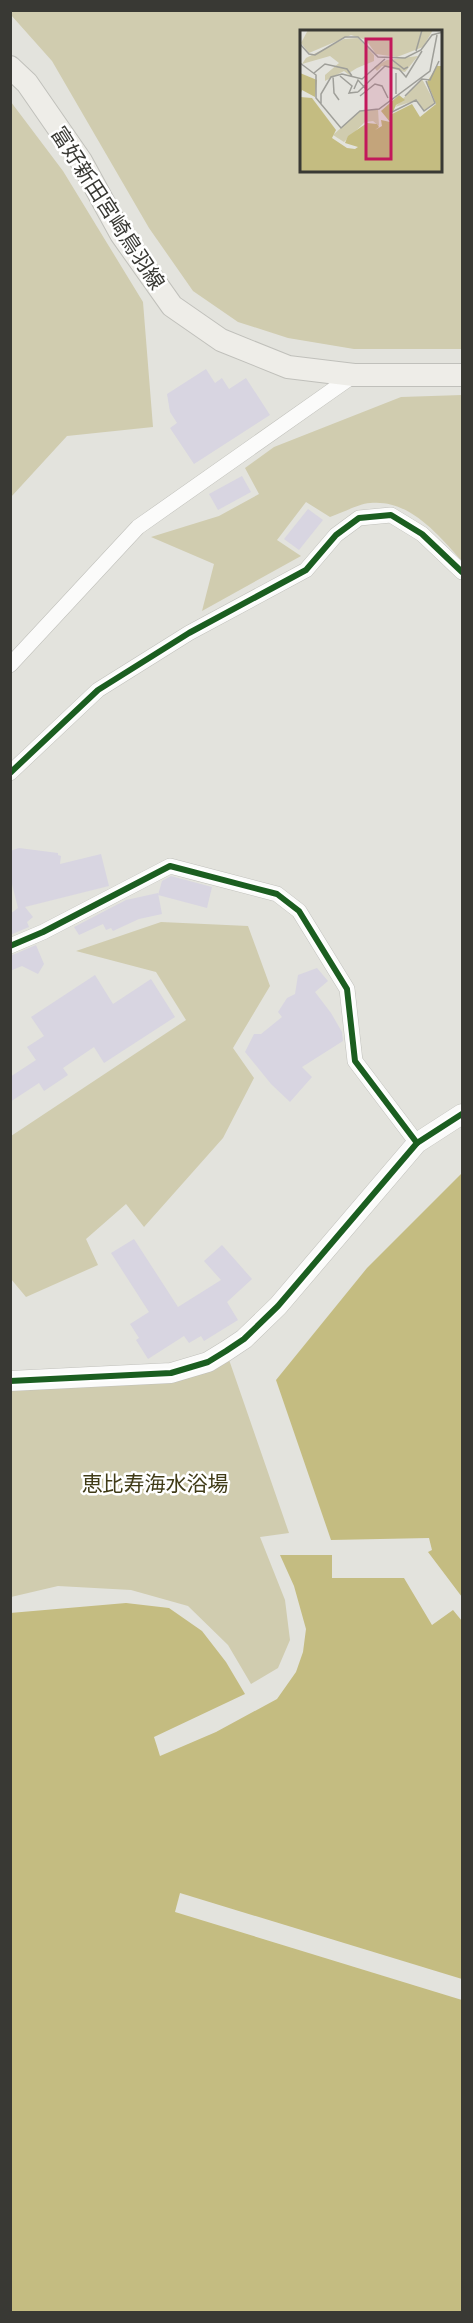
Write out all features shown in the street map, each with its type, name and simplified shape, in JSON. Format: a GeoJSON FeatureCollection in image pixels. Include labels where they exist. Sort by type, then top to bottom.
{"type":"FeatureCollection","features":[{"type":"Feature","properties":{"kind":"main road","name":"富好新田宮崎鳥羽線"},"geometry":{"type":"LineString","coordinates":[[10,67],[27,83],[81,161],[121,234],[172,306],[220,340],[288,367],[354,375],[462,375]]}},
{"type":"Feature","properties":{"kind":"street"},"geometry":{"type":"LineString","coordinates":[[10,665],[138,527],[354,375]]}},
{"type":"Feature","properties":{"kind":"street"},"geometry":{"type":"LineString","coordinates":[[10,773],[98,690],[189,633],[306,570],[336,535],[359,518],[391,515],[422,534],[462,572]]}},
{"type":"Feature","properties":{"kind":"street"},"geometry":{"type":"LineString","coordinates":[[10,946],[44,932],[170,866],[278,894],[300,911],[347,989],[355,1061],[417,1143]]}},
{"type":"Feature","properties":{"kind":"street"},"geometry":{"type":"LineString","coordinates":[[10,1382],[171,1372],[208,1362],[244,1340],[279,1306],[417,1143],[462,1114]]}},
{"type":"Feature","properties":{"kind":"green space"},"geometry":{"type":"Polygon","coordinates":[[[10,11],[462,11],[462,349],[354,349],[288,338],[238,322],[193,291],[149,228],[52,61],[11,15],[10,11]]]}},
{"type":"Feature","properties":{"kind":"green space"},"geometry":{"type":"Polygon","coordinates":[[[11,102],[63,171],[143,302],[153,427],[67,436],[11,497],[11,102]]]}},
{"type":"Feature","properties":{"kind":"green space"},"geometry":{"type":"Polygon","coordinates":[[[462,395],[462,561],[433,530],[398,507],[384,503],[370,503],[330,517],[306,502],[277,540],[301,556],[202,611],[214,564],[151,537],[219,516],[259,494],[245,468],[274,447],[401,397],[462,395]]]}},
{"type":"Feature","properties":{"kind":"green space"},"geometry":{"type":"Polygon","coordinates":[[[161,922],[248,926],[270,986],[233,1048],[254,1078],[223,1138],[144,1227],[126,1204],[86,1239],[98,1265],[26,1297],[11,1279],[11,1136],[186,1020],[156,972],[76,951],[161,922]]]}},
{"type":"Feature","properties":{"kind":"green space","name":"恵比寿海水浴場"},"geometry":{"type":"Polygon","coordinates":[[[226,1351],[289,1533],[260,1537],[285,1600],[290,1640],[278,1668],[251,1684],[228,1645],[188,1606],[131,1590],[58,1586],[11,1597],[10,1381],[171,1373],[226,1351]]]}},
{"type":"Feature","properties":{"kind":"shaded area"},"geometry":{"type":"Polygon","coordinates":[[[462,1173],[462,1597],[428,1552],[432,1550],[429,1538],[331,1540],[276,1380],[367,1268],[462,1173]]]}},
{"type":"Feature","properties":{"kind":"shaded area"},"geometry":{"type":"Polygon","coordinates":[[[280,1555],[332,1555],[332,1578],[404,1578],[432,1625],[453,1610],[462,1621],[462,2312],[11,2312],[10,1613],[126,1603],[169,1608],[202,1631],[226,1662],[245,1694],[154,1737],[160,1756],[216,1732],[277,1699],[296,1672],[303,1652],[306,1629],[294,1586],[280,1555]]]}},
{"type":"Feature","properties":{"kind":"pier"},"geometry":{"type":"Polygon","coordinates":[[[180,1893],[462,1979],[462,2000],[175,1912],[180,1893]]]}},
{"type":"Feature","properties":{"kind":"building"},"geometry":{"type":"Polygon","coordinates":[[[206,369],[215,383],[222,378],[229,389],[246,378],[270,415],[194,464],[170,428],[177,423],[170,412],[167,394],[206,369]]]}},
{"type":"Feature","properties":{"kind":"building"},"geometry":{"type":"Polygon","coordinates":[[[242,476],[251,492],[218,510],[209,494],[242,476]]]}},
{"type":"Feature","properties":{"kind":"building"},"geometry":{"type":"Polygon","coordinates":[[[308,509],[323,520],[299,550],[284,539],[308,509]]]}},
{"type":"Feature","properties":{"kind":"building"},"geometry":{"type":"Polygon","coordinates":[[[19,848],[58,853],[61,856],[60,864],[101,854],[109,886],[25,907],[33,917],[27,922],[29,927],[10,935],[10,914],[18,908],[10,876],[10,851],[19,848]]]}},
{"type":"Feature","properties":{"kind":"building"},"geometry":{"type":"Polygon","coordinates":[[[171,876],[212,887],[207,908],[158,895],[162,881],[171,876]]]}},
{"type":"Feature","properties":{"kind":"building"},"geometry":{"type":"Polygon","coordinates":[[[158,893],[162,914],[139,919],[113,931],[111,928],[106,930],[103,924],[79,935],[74,927],[126,900],[158,893]]]}},
{"type":"Feature","properties":{"kind":"building"},"geometry":{"type":"Polygon","coordinates":[[[36,945],[44,964],[38,974],[22,966],[10,971],[10,956],[36,945]]]}},
{"type":"Feature","properties":{"kind":"building"},"geometry":{"type":"Polygon","coordinates":[[[317,968],[328,981],[315,992],[342,1032],[343,1041],[302,1067],[312,1077],[290,1102],[271,1084],[245,1052],[254,1034],[261,1034],[282,1017],[278,1012],[287,998],[295,994],[298,975],[317,968]]]}},
{"type":"Feature","properties":{"kind":"building"},"geometry":{"type":"Polygon","coordinates":[[[95,975],[113,1004],[151,979],[175,1017],[104,1063],[94,1047],[63,1068],[68,1075],[44,1091],[39,1083],[10,1102],[10,1077],[36,1060],[27,1047],[44,1036],[31,1017],[95,975]]]}},
{"type":"Feature","properties":{"kind":"building"},"geometry":{"type":"Polygon","coordinates":[[[134,1239],[178,1307],[221,1280],[204,1261],[222,1245],[252,1279],[227,1302],[238,1320],[204,1341],[201,1336],[189,1343],[184,1336],[148,1359],[136,1340],[139,1338],[130,1324],[149,1312],[111,1253],[134,1239]]]}},
{"type":"Feature","properties":{"kind":"cycle path"},"geometry":{"type":"LineString","coordinates":[[10,773],[98,690],[189,633],[306,570],[336,535],[359,518],[391,515],[422,534],[462,572]]}},
{"type":"Feature","properties":{"kind":"cycle path"},"geometry":{"type":"LineString","coordinates":[[10,946],[43,932],[170,866],[277,894],[299,911],[347,989],[355,1061],[417,1143]]}},
{"type":"Feature","properties":{"kind":"cycle path"},"geometry":{"type":"LineString","coordinates":[[10,1381],[171,1373],[208,1362],[244,1339],[278,1306],[417,1143],[462,1114]]}}]}
